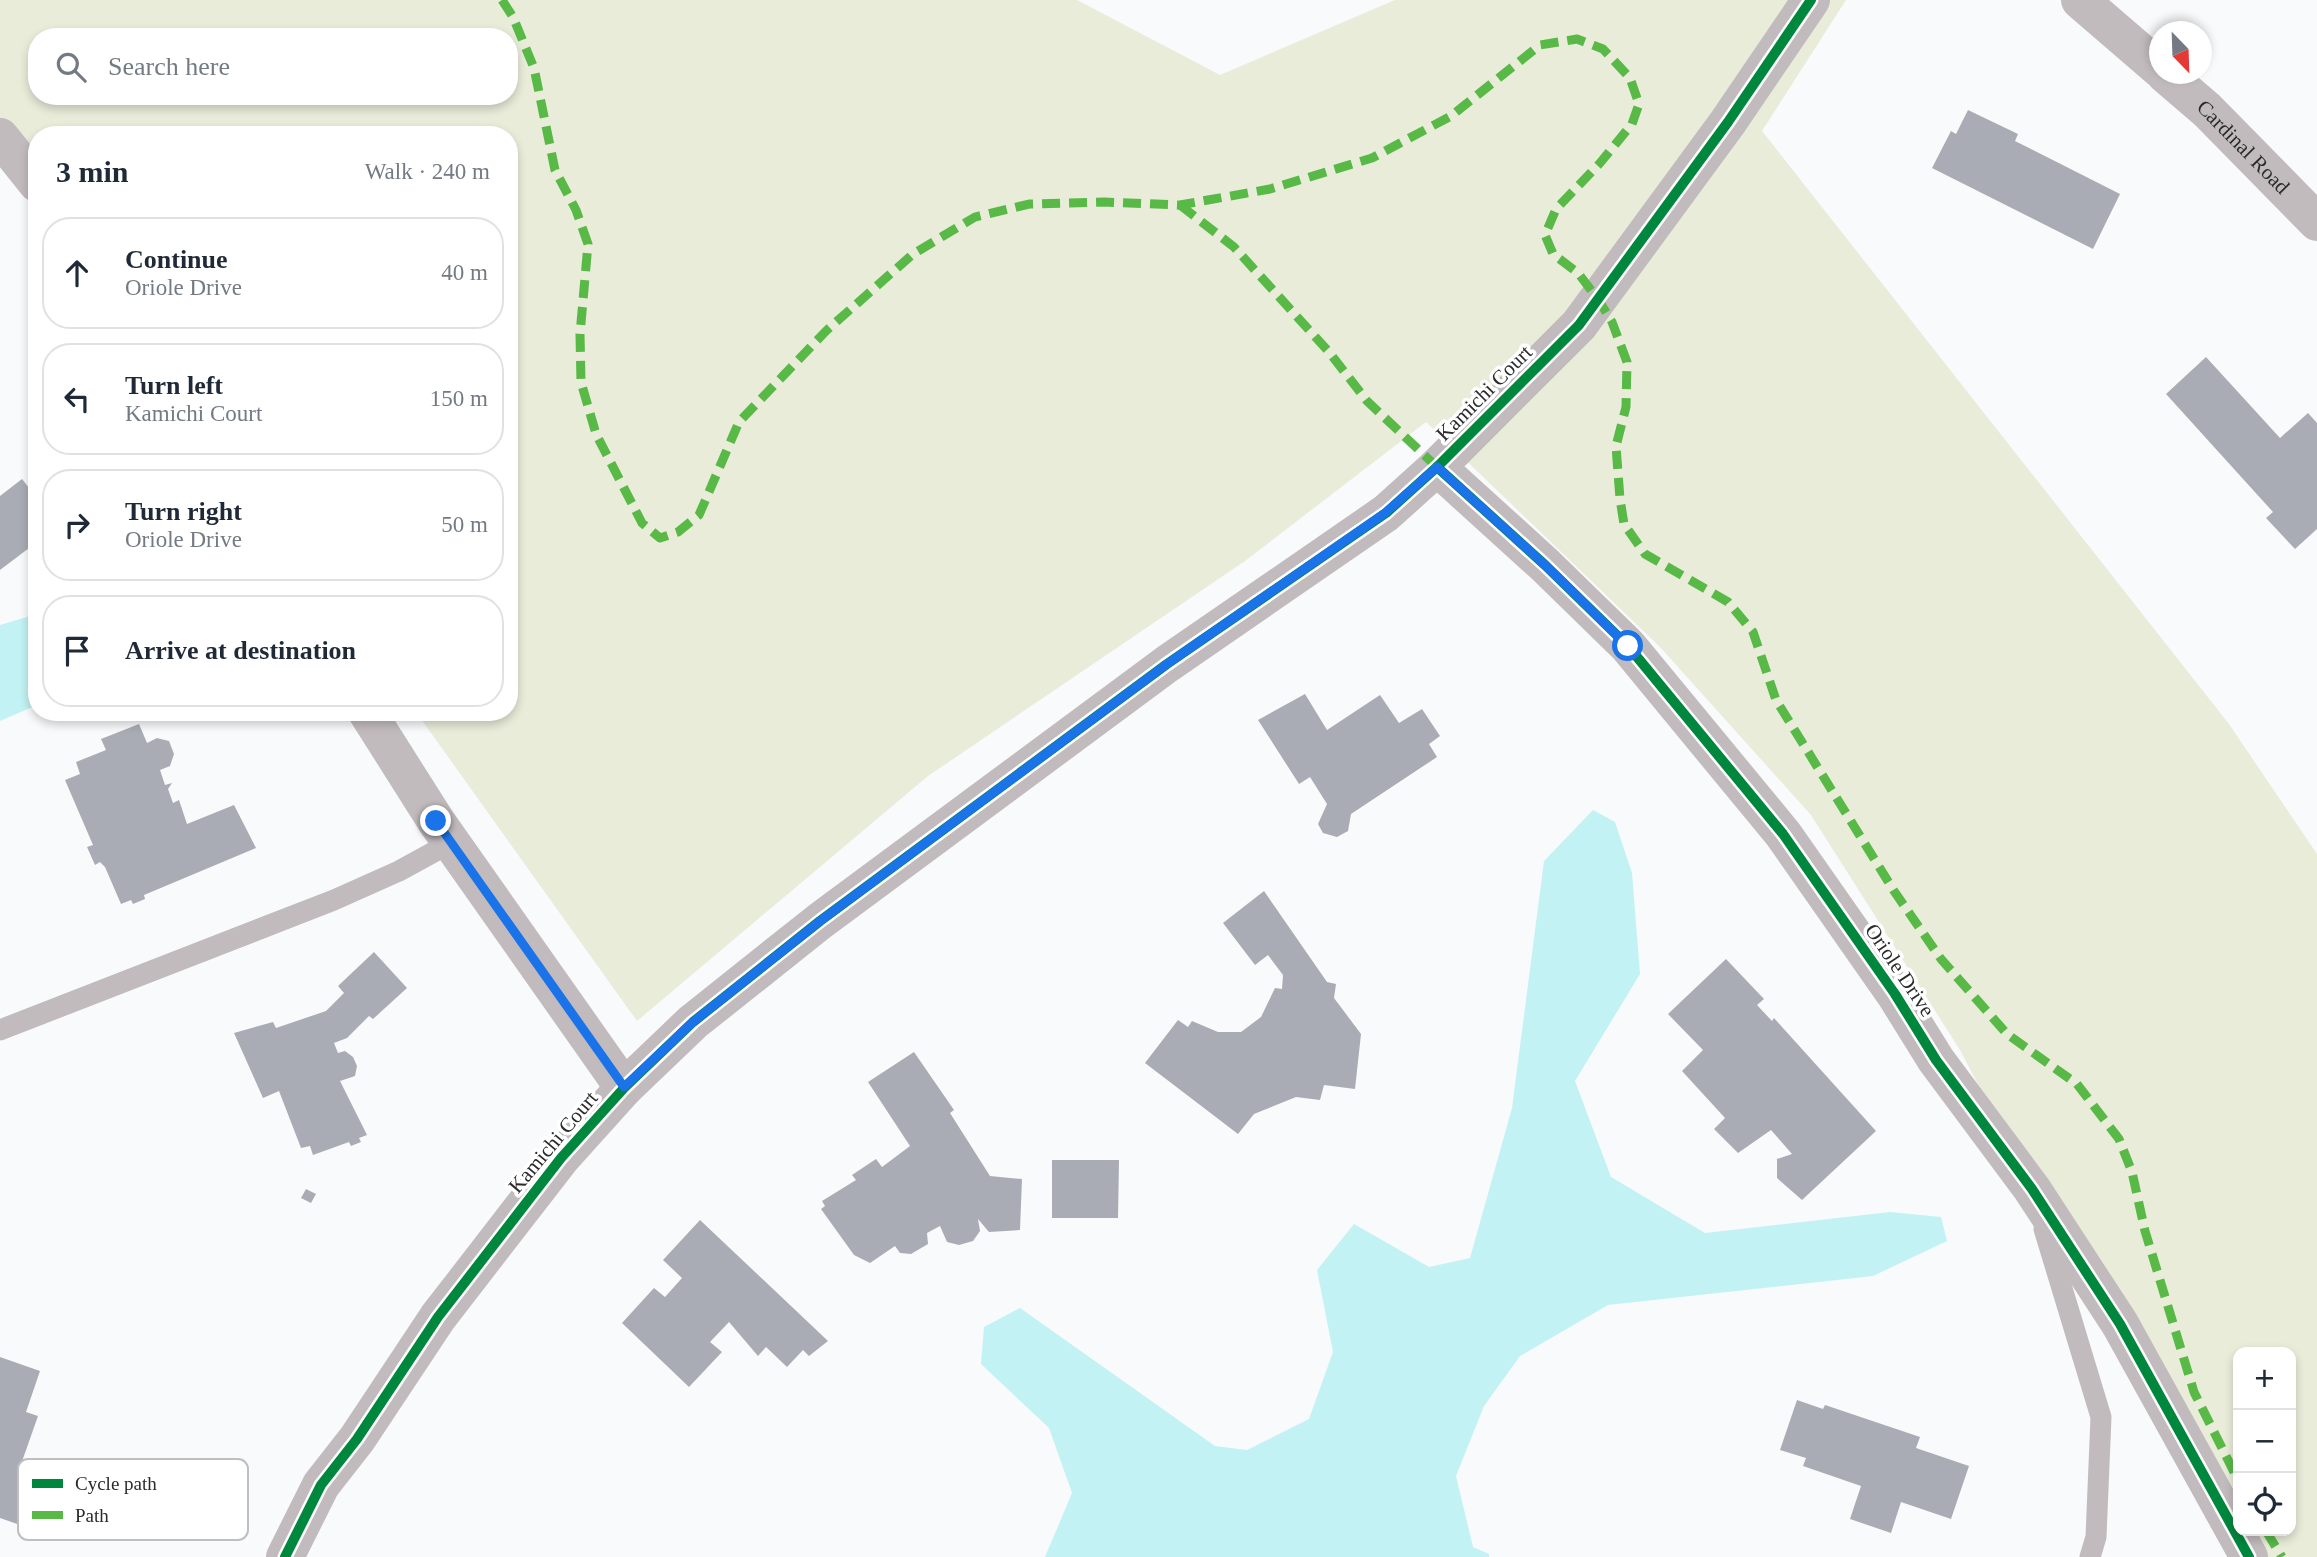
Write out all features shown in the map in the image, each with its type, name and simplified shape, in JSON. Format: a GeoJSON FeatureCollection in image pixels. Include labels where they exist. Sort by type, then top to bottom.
{"type":"FeatureCollection","features":[{"type":"Feature","properties":{"kind":"street","name":"Kamichi Court"},"geometry":{"type":"LineString","coordinates":[[285,1557],[321,1485],[357,1439],[438,1317],[561,1158],[624,1087],[693,1022],[820,921],[1167,664],[1385,513],[1437,467],[1579,325],[1728,122],[1811,0]]}},
{"type":"Feature","properties":{"kind":"street"},"geometry":{"type":"LineString","coordinates":[[2080,0],[2149,60]]}},
{"type":"Feature","properties":{"kind":"street","name":"Cardinal Road"},"geometry":{"type":"LineString","coordinates":[[2177,84],[2207,110],[2317,222]]}},
{"type":"Feature","properties":{"kind":"street"},"geometry":{"type":"LineString","coordinates":[[0,137],[28,172]]}},
{"type":"Feature","properties":{"kind":"street","name":"Oriole Drive"},"geometry":{"type":"LineString","coordinates":[[1437,467],[1545,565],[1628,646],[1783,834],[1895,994],[1936,1060],[2032,1189],[2120,1324],[2249,1557]]}},
{"type":"Feature","properties":{"kind":"street"},"geometry":{"type":"LineString","coordinates":[[374,721],[436,821],[624,1087]]}},
{"type":"Feature","properties":{"kind":"lane"},"geometry":{"type":"LineString","coordinates":[[0,1030],[334,900],[399,871],[452,842]]}},
{"type":"Feature","properties":{"kind":"lane"},"geometry":{"type":"LineString","coordinates":[[2032,1189],[2101,1418],[2096,1537],[2091,1557]]}},
{"type":"Feature","properties":{"kind":"green space"},"geometry":{"type":"Polygon","coordinates":[[[0,0],[1077,0],[1220,75],[1395,0],[1846,0],[1762,131],[2229,724],[2317,854],[2317,1557],[2234,1557],[2168,1446],[1960,1050],[1811,815],[1660,647],[1426,422],[1245,561],[928,776],[637,1021],[422,721],[518,721],[518,126],[28,126],[28,167],[0,130],[0,0]]]}},
{"type":"Feature","properties":{"kind":"water"},"geometry":{"type":"Polygon","coordinates":[[[28,617],[28,709],[0,721],[0,625],[28,617]]]}},
{"type":"Feature","properties":{"kind":"water"},"geometry":{"type":"Polygon","coordinates":[[[1593,810],[1615,822],[1632,873],[1640,974],[1575,1081],[1611,1177],[1705,1233],[1890,1212],[1941,1217],[1947,1241],[1873,1276],[1608,1305],[1520,1356],[1484,1406],[1456,1476],[1473,1547],[1489,1554],[1489,1557],[1045,1557],[1072,1493],[1049,1428],[981,1364],[984,1327],[1020,1308],[1215,1446],[1247,1450],[1309,1419],[1333,1352],[1317,1270],[1354,1224],[1429,1267],[1470,1258],[1512,1108],[1544,861],[1593,810]]]}},
{"type":"Feature","properties":{"kind":"building"},"geometry":{"type":"Polygon","coordinates":[[[1968,110],[2018,134],[2015,141],[2120,194],[2093,249],[1932,168],[1951,131],[1956,134],[1968,110]]]}},
{"type":"Feature","properties":{"kind":"building"},"geometry":{"type":"Polygon","coordinates":[[[2206,357],[2280,438],[2308,413],[2317,423],[2317,529],[2295,549],[2266,518],[2273,512],[2166,394],[2206,357]]]}},
{"type":"Feature","properties":{"kind":"building"},"geometry":{"type":"Polygon","coordinates":[[[22,479],[28,487],[28,549],[0,570],[0,496],[22,479]]]}},
{"type":"Feature","properties":{"kind":"building"},"geometry":{"type":"Polygon","coordinates":[[[1305,694],[1327,730],[1380,695],[1399,723],[1422,709],[1440,736],[1429,744],[1437,757],[1351,814],[1348,831],[1337,837],[1323,833],[1318,824],[1327,804],[1310,777],[1299,784],[1258,720],[1305,694]]]}},
{"type":"Feature","properties":{"kind":"building"},"geometry":{"type":"Polygon","coordinates":[[[139,724],[147,743],[157,738],[169,741],[174,754],[170,766],[160,770],[165,785],[172,783],[168,789],[173,803],[179,800],[187,824],[234,805],[256,848],[144,895],[145,899],[133,904],[131,900],[121,904],[105,867],[100,862],[95,865],[87,847],[93,845],[65,780],[80,774],[76,762],[106,750],[101,739],[139,724]]]}},
{"type":"Feature","properties":{"kind":"building"},"geometry":{"type":"Polygon","coordinates":[[[1264,891],[1327,982],[1336,984],[1334,998],[1361,1034],[1355,1089],[1324,1085],[1320,1100],[1296,1097],[1254,1114],[1238,1134],[1145,1063],[1178,1020],[1188,1027],[1192,1021],[1218,1032],[1241,1032],[1261,1017],[1275,988],[1282,989],[1283,975],[1268,955],[1255,965],[1223,923],[1264,891]]]}},
{"type":"Feature","properties":{"kind":"building"},"geometry":{"type":"Polygon","coordinates":[[[374,952],[407,988],[373,1019],[369,1016],[347,1038],[334,1043],[338,1053],[345,1051],[353,1057],[357,1066],[355,1076],[340,1081],[367,1135],[359,1138],[361,1142],[351,1146],[349,1142],[313,1155],[310,1146],[301,1148],[279,1091],[263,1098],[234,1033],[273,1022],[276,1028],[326,1011],[344,993],[338,986],[374,952]]]}},
{"type":"Feature","properties":{"kind":"building"},"geometry":{"type":"Polygon","coordinates":[[[1726,959],[1764,999],[1757,1005],[1772,1021],[1774,1018],[1876,1131],[1802,1200],[1777,1178],[1777,1159],[1792,1154],[1771,1130],[1738,1153],[1714,1129],[1725,1118],[1682,1071],[1703,1050],[1668,1014],[1726,959]]]}},
{"type":"Feature","properties":{"kind":"building"},"geometry":{"type":"Polygon","coordinates":[[[914,1052],[954,1110],[950,1113],[990,1176],[1022,1179],[1020,1230],[989,1232],[978,1219],[980,1231],[973,1241],[959,1245],[947,1242],[940,1226],[927,1233],[928,1244],[911,1254],[900,1253],[895,1246],[870,1263],[854,1255],[821,1209],[825,1206],[822,1201],[856,1180],[852,1175],[876,1159],[882,1167],[910,1146],[868,1082],[914,1052]]]}},
{"type":"Feature","properties":{"kind":"building"},"geometry":{"type":"Polygon","coordinates":[[[1052,1160],[1119,1160],[1118,1218],[1052,1218],[1052,1160]]]}},
{"type":"Feature","properties":{"kind":"building"},"geometry":{"type":"Polygon","coordinates":[[[306,1189],[316,1194],[311,1203],[301,1198],[306,1189]]]}},
{"type":"Feature","properties":{"kind":"building"},"geometry":{"type":"Polygon","coordinates":[[[700,1220],[828,1341],[809,1356],[803,1350],[787,1367],[766,1347],[758,1356],[729,1322],[710,1342],[722,1352],[689,1387],[622,1323],[654,1288],[665,1297],[682,1278],[663,1260],[700,1220]]]}},
{"type":"Feature","properties":{"kind":"building"},"geometry":{"type":"Polygon","coordinates":[[[0,1357],[40,1371],[26,1412],[38,1416],[23,1459],[18,1459],[18,1524],[0,1518],[0,1357]]]}},
{"type":"Feature","properties":{"kind":"building"},"geometry":{"type":"Polygon","coordinates":[[[1797,1400],[1823,1409],[1825,1405],[1920,1437],[1916,1448],[1969,1466],[1951,1519],[1901,1502],[1891,1533],[1850,1519],[1861,1486],[1803,1466],[1806,1458],[1780,1450],[1797,1400]]]}},
{"type":"Feature","properties":{"kind":"marked path"},"geometry":{"type":"LineString","coordinates":[[502,0],[518,28]]}},
{"type":"Feature","properties":{"kind":"marked path"},"geometry":{"type":"LineString","coordinates":[[518,29],[534,68],[555,170],[576,210],[588,244],[580,334],[581,382],[596,434],[642,523],[660,538],[678,532],[699,515],[739,422],[827,330],[913,254],[975,217],[1029,204],[1104,202],[1180,205],[1270,189],[1372,158],[1451,116],[1540,45],[1577,39],[1603,49],[1630,78],[1639,104],[1632,124],[1600,163],[1556,209],[1545,235],[1553,254],[1578,273],[1598,299],[1612,322],[1627,362],[1626,407],[1616,446],[1624,524],[1645,554],[1728,602],[1753,632],[1776,700],[1894,891],[1941,959],[2007,1034],[2077,1084],[2119,1139],[2132,1172],[2145,1231],[2194,1392],[2234,1473]]}},
{"type":"Feature","properties":{"kind":"marked path"},"geometry":{"type":"LineString","coordinates":[[1180,205],[1234,247],[1329,352],[1367,401],[1437,467]]}},
{"type":"Feature","properties":{"kind":"marked path"},"geometry":{"type":"LineString","coordinates":[[2269,1536],[2282,1557]]}},
{"type":"Feature","properties":{"kind":"cycle path"},"geometry":{"type":"LineString","coordinates":[[285,1557],[321,1485],[357,1439],[438,1317],[561,1158],[624,1088],[693,1022],[820,921],[1167,664],[1386,513],[1437,467],[1579,325],[1728,122],[1811,0]]}},
{"type":"Feature","properties":{"kind":"cycle path"},"geometry":{"type":"LineString","coordinates":[[1437,467],[1545,565],[1628,646],[1783,834],[1895,994],[1936,1060],[2032,1189],[2120,1324],[2249,1557]]}},
{"type":"Feature","properties":{"kind":"route"},"geometry":{"type":"LineString","coordinates":[[436,821],[624,1087],[693,1022],[820,921],[1167,664],[1385,513],[1437,467],[1545,565],[1628,646]]}}]}
